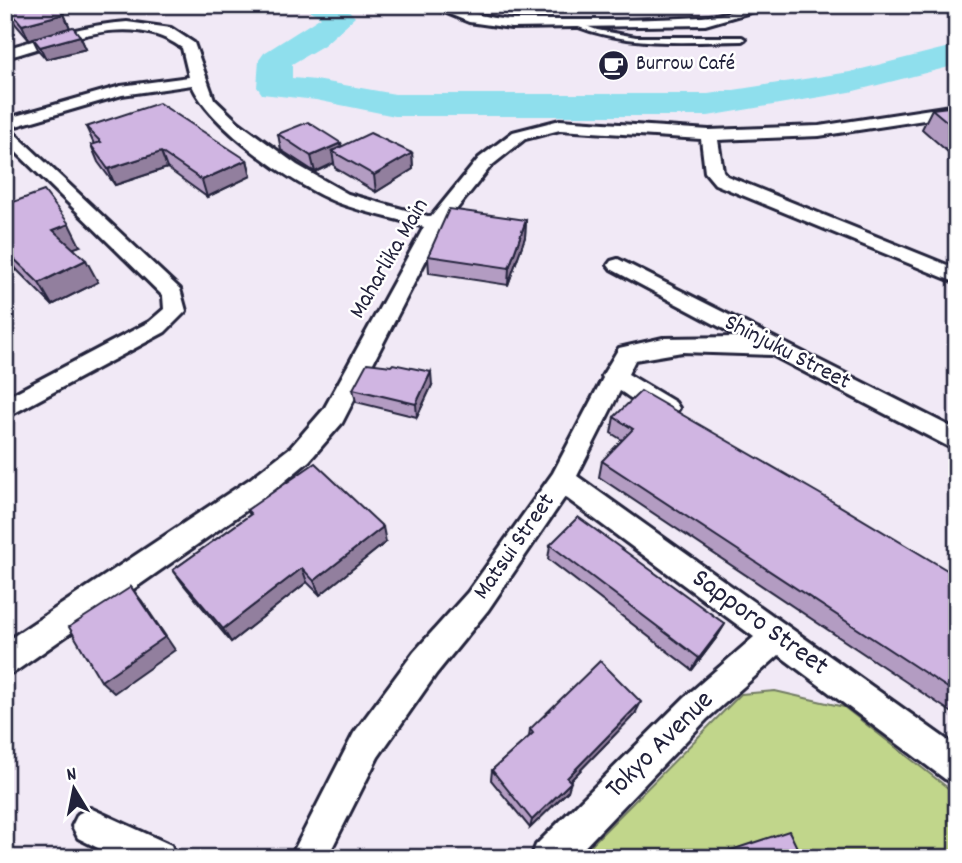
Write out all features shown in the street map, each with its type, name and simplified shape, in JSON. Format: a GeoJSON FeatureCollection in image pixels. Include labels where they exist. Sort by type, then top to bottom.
{"type":"FeatureCollection","features":[{"type":"Feature","properties":{"kind":"street"},"geometry":{"type":"LineString","coordinates":[[433,5],[474,19],[499,23],[575,24],[705,21],[769,5]]}},
{"type":"Feature","properties":{"kind":"street"},"geometry":{"type":"LineString","coordinates":[[5,54],[85,32],[128,26],[166,31],[188,46],[197,80],[223,120],[276,158],[339,197],[435,224]]}},
{"type":"Feature","properties":{"kind":"street"},"geometry":{"type":"LineString","coordinates":[[5,124],[121,91],[197,80]]}},
{"type":"Feature","properties":{"kind":"street","name":"Maharlika Main"},"geometry":{"type":"LineString","coordinates":[[5,660],[258,487],[300,454],[333,416],[435,224],[485,162],[519,135],[560,125],[709,135],[819,131],[957,110]]}},
{"type":"Feature","properties":{"kind":"street"},"geometry":{"type":"LineString","coordinates":[[5,132],[173,294],[175,312],[157,327],[5,409]]}},
{"type":"Feature","properties":{"kind":"street"},"geometry":{"type":"LineString","coordinates":[[709,135],[714,172],[721,180],[957,277]]}},
{"type":"Feature","properties":{"kind":"street"},"geometry":{"type":"LineString","coordinates":[[44,203],[70,193]]}},
{"type":"Feature","properties":{"kind":"street","name":"Shinjuku Street"},"geometry":{"type":"LineString","coordinates":[[618,265],[957,441]]}},
{"type":"Feature","properties":{"kind":"street","name":"Matsui Street"},"geometry":{"type":"LineString","coordinates":[[308,858],[366,745],[425,663],[478,601],[562,480],[613,376],[627,354],[644,348],[719,345],[777,347]]}},
{"type":"Feature","properties":{"kind":"street"},"geometry":{"type":"LineString","coordinates":[[613,376],[684,418]]}},
{"type":"Feature","properties":{"kind":"street","name":"Sapporo Street"},"geometry":{"type":"LineString","coordinates":[[562,480],[776,638],[877,707],[957,768]]}},
{"type":"Feature","properties":{"kind":"street","name":"Tokyo Avenue"},"geometry":{"type":"LineString","coordinates":[[549,858],[696,708],[776,638]]}},
{"type":"Feature","properties":{"kind":"street"},"geometry":{"type":"LineString","coordinates":[[90,826],[158,858]]}},
{"type":"Feature","properties":{"kind":"lane"},"geometry":{"type":"LineString","coordinates":[[575,24],[602,36],[625,39],[742,39]]}},
{"type":"Feature","properties":{"kind":"green space"},"geometry":{"type":"Polygon","coordinates":[[[775,691],[844,707],[957,795],[957,858],[578,858],[741,694],[775,691]]]}},
{"type":"Feature","properties":{"kind":"building"},"geometry":{"type":"Polygon","coordinates":[[[5,5],[57,5],[64,14],[22,25],[5,5]]]}},
{"type":"Feature","properties":{"kind":"building"},"geometry":{"type":"Polygon","coordinates":[[[73,27],[80,36],[40,47],[33,38],[73,27]]]}},
{"type":"Feature","properties":{"kind":"building"},"geometry":{"type":"Polygon","coordinates":[[[159,103],[247,160],[202,180],[161,152],[108,169],[91,145],[101,142],[86,127],[159,103]]]}},
{"type":"Feature","properties":{"kind":"building"},"geometry":{"type":"Polygon","coordinates":[[[957,106],[957,130],[932,109],[957,106]]]}},
{"type":"Feature","properties":{"kind":"building"},"geometry":{"type":"Polygon","coordinates":[[[308,122],[341,143],[311,156],[278,134],[308,122]]]}},
{"type":"Feature","properties":{"kind":"building"},"geometry":{"type":"Polygon","coordinates":[[[370,133],[412,153],[374,175],[332,151],[370,133]]]}},
{"type":"Feature","properties":{"kind":"building"},"geometry":{"type":"Polygon","coordinates":[[[44,191],[69,224],[53,230],[86,260],[39,283],[5,250],[5,205],[44,191]]]}},
{"type":"Feature","properties":{"kind":"building"},"geometry":{"type":"Polygon","coordinates":[[[449,209],[526,220],[509,268],[428,256],[449,209]]]}},
{"type":"Feature","properties":{"kind":"building"},"geometry":{"type":"Polygon","coordinates":[[[367,363],[393,364],[431,372],[416,404],[353,389],[367,363]]]}},
{"type":"Feature","properties":{"kind":"building"},"geometry":{"type":"Polygon","coordinates":[[[641,391],[957,576],[957,694],[602,461],[633,429],[614,417],[641,391]]]}},
{"type":"Feature","properties":{"kind":"building"},"geometry":{"type":"Polygon","coordinates":[[[315,463],[383,527],[314,581],[302,568],[223,629],[173,570],[251,514],[247,510],[315,463]]]}},
{"type":"Feature","properties":{"kind":"building"},"geometry":{"type":"Polygon","coordinates":[[[578,517],[725,624],[699,658],[550,545],[578,517]]]}},
{"type":"Feature","properties":{"kind":"building"},"geometry":{"type":"Polygon","coordinates":[[[131,587],[165,637],[101,681],[69,627],[131,587]]]}},
{"type":"Feature","properties":{"kind":"building"},"geometry":{"type":"Polygon","coordinates":[[[600,661],[641,702],[567,778],[571,782],[532,820],[492,770],[533,733],[530,729],[600,661]]]}},
{"type":"Feature","properties":{"kind":"building"},"geometry":{"type":"Polygon","coordinates":[[[789,831],[802,858],[707,858],[789,831]]]}},
{"type":"Feature","properties":{"kind":"waterway"},"geometry":{"type":"LineString","coordinates":[[320,5],[328,7],[340,17],[313,38],[276,60],[274,87],[316,90],[395,105],[708,105],[850,82],[957,55]]}},
{"type":"Feature","properties":{"kind":"waterway"},"geometry":{"type":"LineString","coordinates":[[5,722],[7,716]]}},
{"type":"Feature","properties":{"kind":"place","name":"Burrow Café"},"geometry":{"type":"Point","coordinates":[613,65]}}]}
